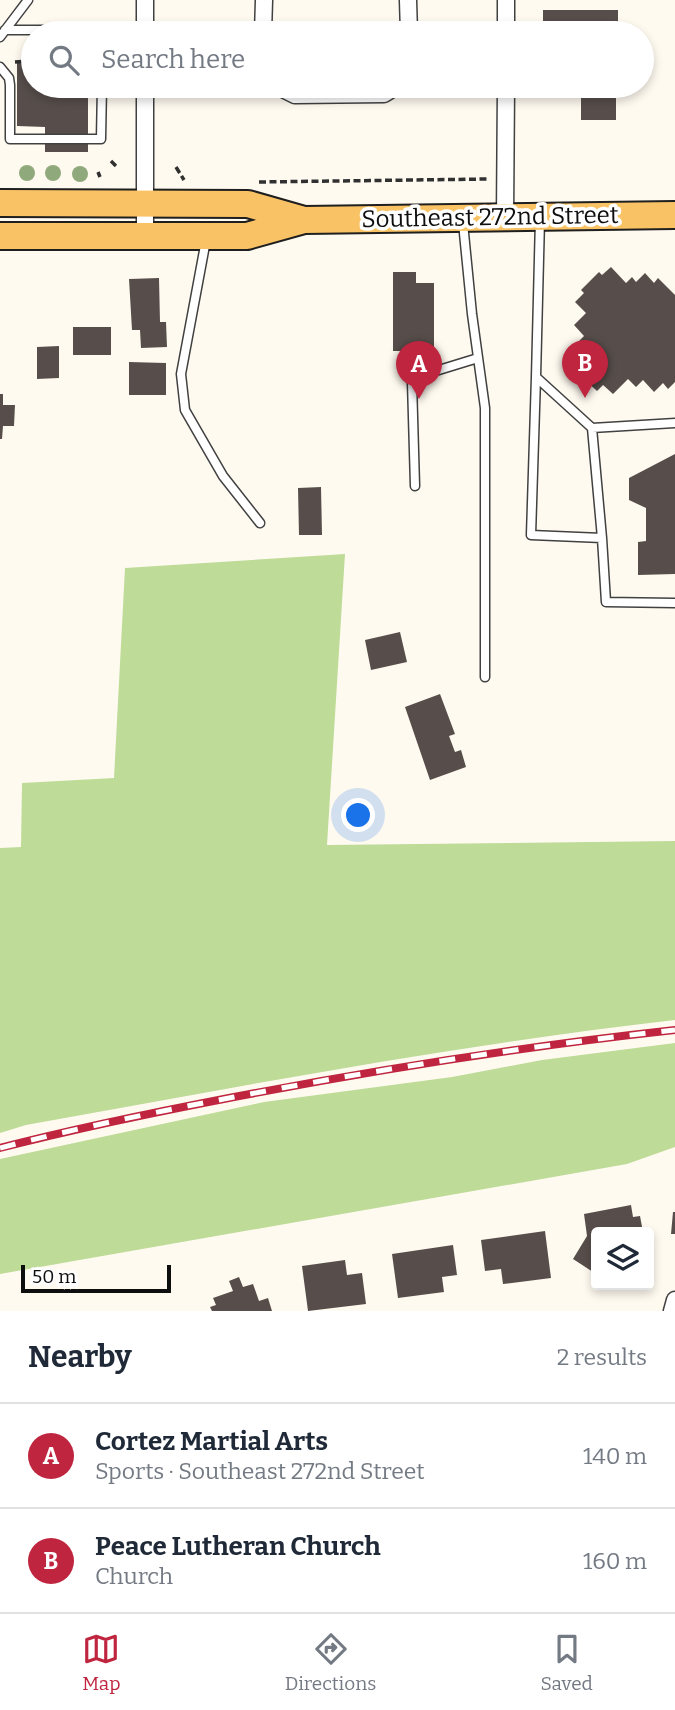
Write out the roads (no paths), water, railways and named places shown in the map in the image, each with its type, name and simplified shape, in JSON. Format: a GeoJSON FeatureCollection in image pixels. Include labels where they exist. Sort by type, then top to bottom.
{"type":"FeatureCollection","features":[{"type":"Feature","properties":{"kind":"main road","name":"Southeast 272nd Street"},"geometry":{"type":"LineString","coordinates":[[0,203],[248,204],[304,220]]}},
{"type":"Feature","properties":{"kind":"main road","name":"Southeast 272nd Street"},"geometry":{"type":"LineString","coordinates":[[0,236],[247,236],[304,220],[675,215]]}},
{"type":"Feature","properties":{"kind":"street"},"geometry":{"type":"LineString","coordinates":[[145,0],[145,21]]}},
{"type":"Feature","properties":{"kind":"street"},"geometry":{"type":"LineString","coordinates":[[263,21],[264,0]]}},
{"type":"Feature","properties":{"kind":"street"},"geometry":{"type":"LineString","coordinates":[[408,0],[409,21]]}},
{"type":"Feature","properties":{"kind":"street"},"geometry":{"type":"LineString","coordinates":[[506,0],[506,21]]}},
{"type":"Feature","properties":{"kind":"street"},"geometry":{"type":"LineString","coordinates":[[145,98],[145,236]]}},
{"type":"Feature","properties":{"kind":"street"},"geometry":{"type":"LineString","coordinates":[[505,217],[506,98]]}},
{"type":"Feature","properties":{"kind":"street"},"geometry":{"type":"LineString","coordinates":[[672,1311],[675,1300]]}},
{"type":"Feature","properties":{"kind":"lane"},"geometry":{"type":"LineString","coordinates":[[3,33],[28,0]]}},
{"type":"Feature","properties":{"kind":"lane"},"geometry":{"type":"LineString","coordinates":[[3,33],[21,33]]}},
{"type":"Feature","properties":{"kind":"lane"},"geometry":{"type":"LineString","coordinates":[[0,68],[9,78],[10,85],[10,139],[101,139],[102,98]]}},
{"type":"Feature","properties":{"kind":"lane"},"geometry":{"type":"LineString","coordinates":[[540,216],[531,535],[602,538]]}},
{"type":"Feature","properties":{"kind":"lane"},"geometry":{"type":"LineString","coordinates":[[463,218],[485,408],[485,677]]}},
{"type":"Feature","properties":{"kind":"lane"},"geometry":{"type":"LineString","coordinates":[[207,236],[181,374],[185,410],[223,476],[260,523]]}},
{"type":"Feature","properties":{"kind":"lane"},"geometry":{"type":"LineString","coordinates":[[415,486],[412,382],[416,377],[478,358]]}},
{"type":"Feature","properties":{"kind":"lane"},"geometry":{"type":"LineString","coordinates":[[536,377],[592,428],[606,602],[675,603]]}},
{"type":"Feature","properties":{"kind":"lane"},"geometry":{"type":"LineString","coordinates":[[592,428],[675,423]]}},
{"type":"Feature","properties":{"kind":"railway"},"geometry":{"type":"LineString","coordinates":[[0,1148],[146,1114],[344,1077],[509,1051],[675,1030]]}},
{"type":"Feature","properties":{"kind":"place","name":"Peace Lutheran Church"},"geometry":{"type":"Point","coordinates":[585,398]}},
{"type":"Feature","properties":{"kind":"place","name":"Cortez Martial Arts"},"geometry":{"type":"Point","coordinates":[419,399]}}]}
